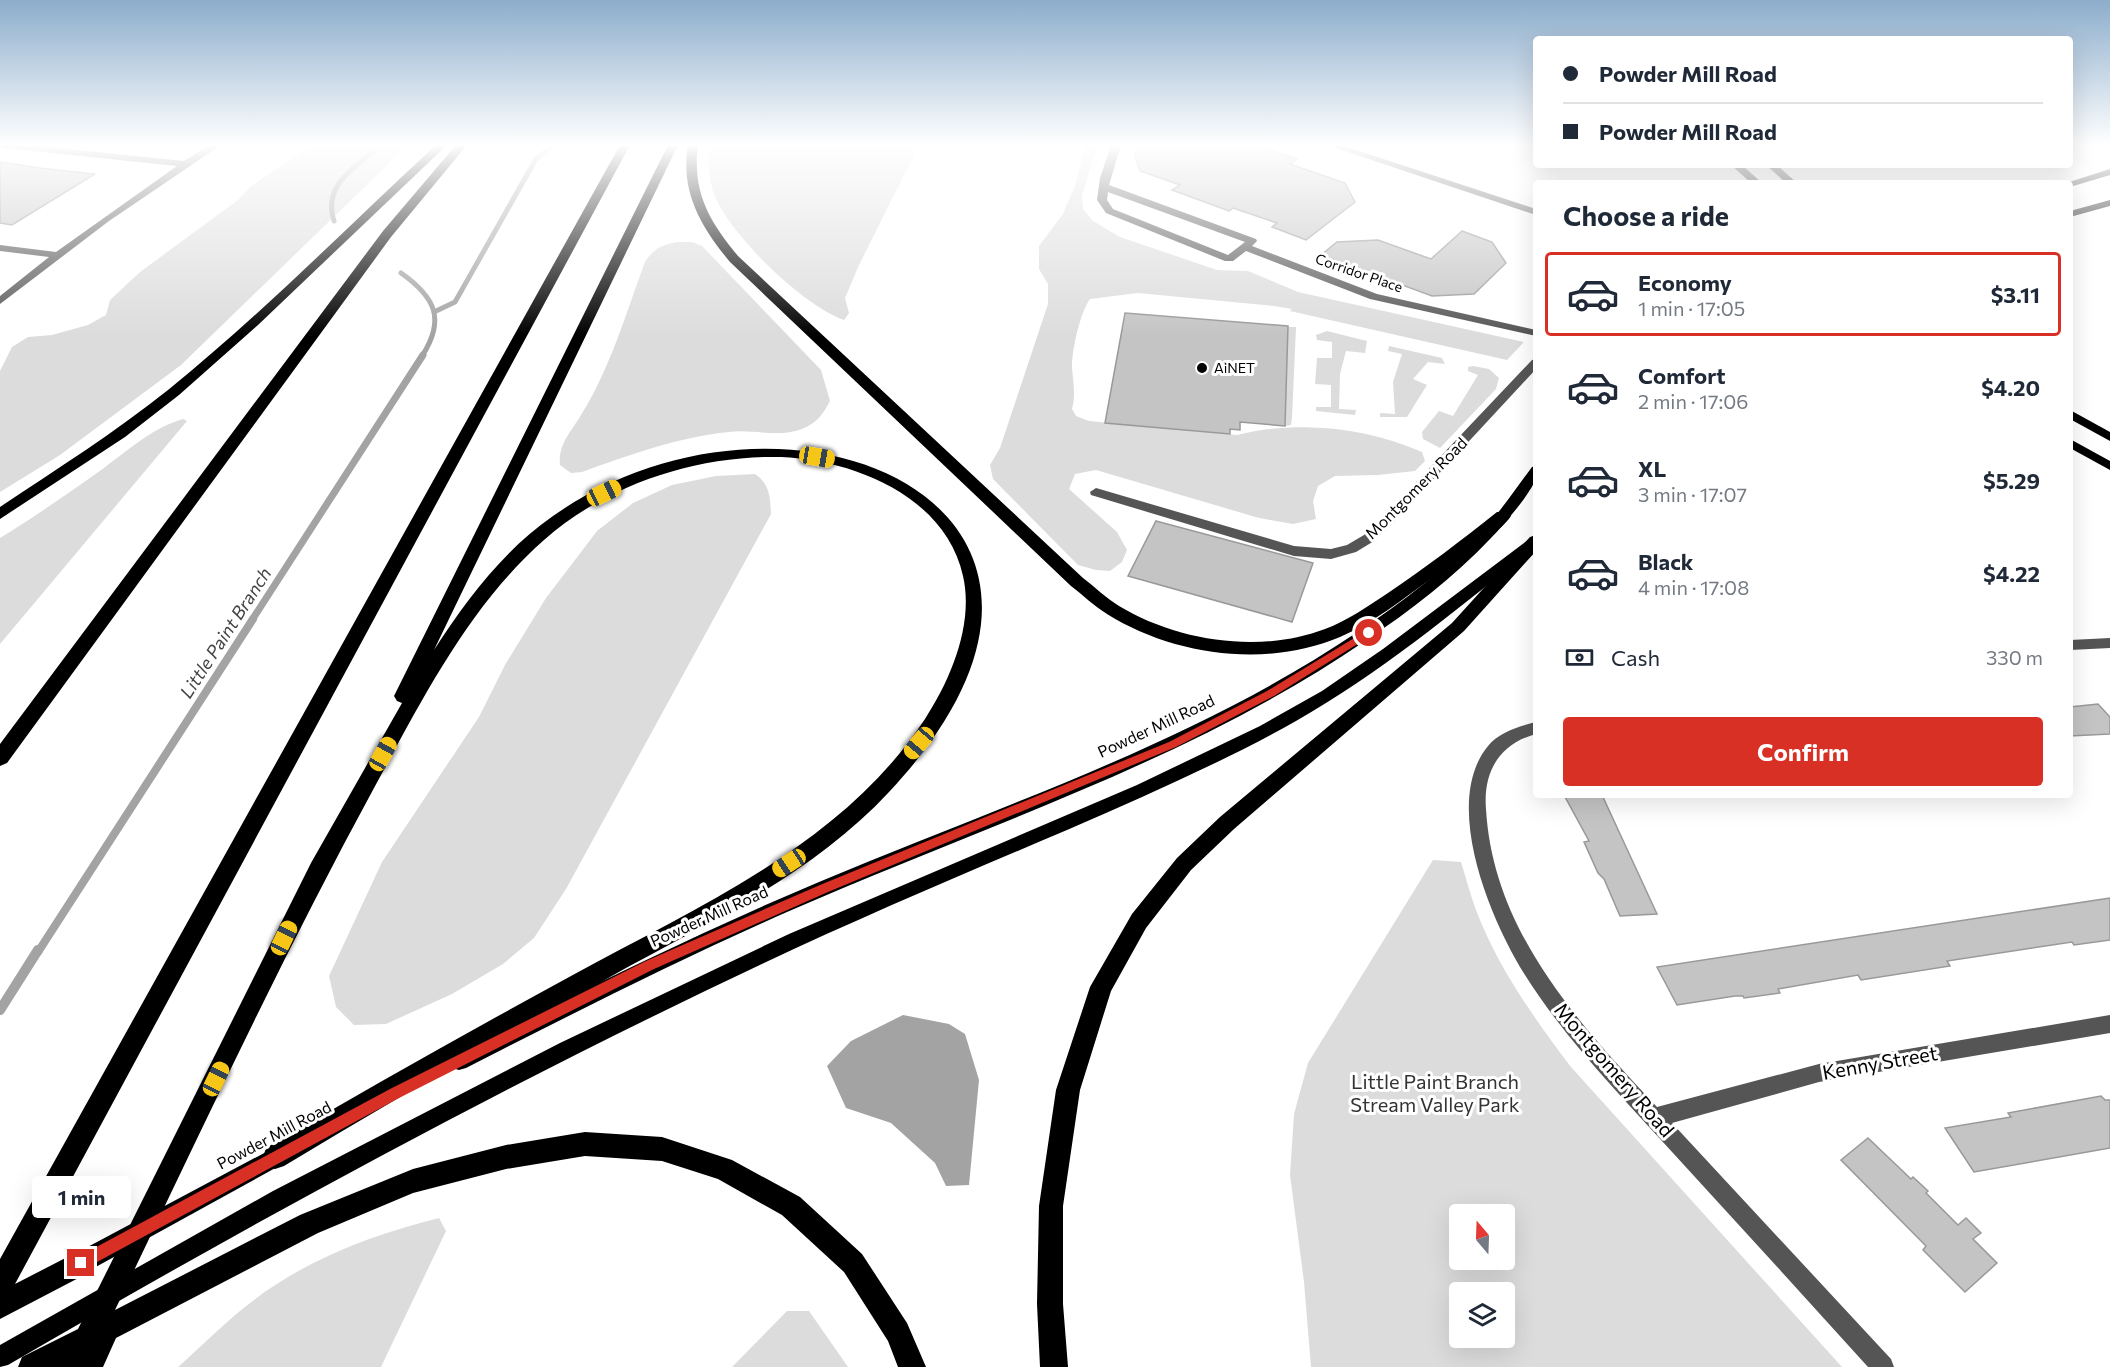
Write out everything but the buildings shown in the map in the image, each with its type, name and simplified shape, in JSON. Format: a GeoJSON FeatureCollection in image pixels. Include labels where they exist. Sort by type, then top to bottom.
{"type":"FeatureCollection","features":[{"type":"Feature","properties":{"kind":"highway"},"geometry":{"type":"LineString","coordinates":[[0,514],[120,434],[174,392],[374,209]]}},
{"type":"Feature","properties":{"kind":"highway"},"geometry":{"type":"LineString","coordinates":[[0,758],[380,243],[409,209]]}},
{"type":"Feature","properties":{"kind":"highway"},"geometry":{"type":"LineString","coordinates":[[0,1285],[590,209]]}},
{"type":"Feature","properties":{"kind":"highway"},"geometry":{"type":"LineString","coordinates":[[73,1367],[642,209]]}},
{"type":"Feature","properties":{"kind":"highway"},"geometry":{"type":"LineString","coordinates":[[699,209],[703,219],[734,259],[1077,582],[1114,611],[1151,628],[1190,641],[1242,649],[1285,646],[1326,636],[1362,618],[1429,574],[1503,516]]}},
{"type":"Feature","properties":{"kind":"highway"},"geometry":{"type":"LineString","coordinates":[[275,1157],[394,1086],[752,888],[826,838],[855,814],[883,786],[919,743],[955,686],[971,634],[975,592],[966,555],[946,523],[919,496],[882,474],[838,461],[795,453],[743,453],[692,460],[639,476],[586,501],[541,532],[475,601],[441,651],[314,878]]}},
{"type":"Feature","properties":{"kind":"highway"},"geometry":{"type":"LineString","coordinates":[[1054,1367],[1050,1304],[1051,1206],[1068,1090],[1101,987],[1138,921],[1184,864],[1227,822],[1458,627],[1533,543]]}},
{"type":"Feature","properties":{"kind":"highway"},"geometry":{"type":"LineString","coordinates":[[89,1367],[206,1099]]}},
{"type":"Feature","properties":{"kind":"highway"},"geometry":{"type":"LineString","coordinates":[[32,1367],[309,1224],[413,1181],[506,1157],[585,1144],[662,1149],[723,1169],[791,1206],[853,1263],[898,1332],[912,1367]]}},
{"type":"Feature","properties":{"kind":"highway"},"geometry":{"type":"LineString","coordinates":[[0,1308],[81,1263]]}},
{"type":"Feature","properties":{"kind":"main road"},"geometry":{"type":"LineString","coordinates":[[2073,213],[2089,209]]}},
{"type":"Feature","properties":{"kind":"main road"},"geometry":{"type":"LineString","coordinates":[[2073,416],[2110,437]]}},
{"type":"Feature","properties":{"kind":"main road"},"geometry":{"type":"LineString","coordinates":[[2073,445],[2110,466]]}},
{"type":"Feature","properties":{"kind":"main road","name":"Powder Mill Road"},"geometry":{"type":"LineString","coordinates":[[81,1263],[275,1157],[650,965],[824,888],[1172,744],[1261,699],[1353,644],[1415,598],[1464,556],[1503,516],[1533,474]]}},
{"type":"Feature","properties":{"kind":"main road"},"geometry":{"type":"LineString","coordinates":[[0,1357],[251,1214],[402,1132],[662,1002],[834,922],[1192,768],[1295,713],[1376,663],[1533,542]]}},
{"type":"Feature","properties":{"kind":"street"},"geometry":{"type":"LineString","coordinates":[[0,302],[57,255],[123,209]]}},
{"type":"Feature","properties":{"kind":"street"},"geometry":{"type":"LineString","coordinates":[[1109,209],[1119,217],[1229,259],[1246,247]]}},
{"type":"Feature","properties":{"kind":"street","name":"Corridor Place"},"geometry":{"type":"LineString","coordinates":[[1163,209],[1252,242],[1246,247],[1374,297],[1533,332]]}},
{"type":"Feature","properties":{"kind":"street"},"geometry":{"type":"LineString","coordinates":[[0,248],[57,255]]}},
{"type":"Feature","properties":{"kind":"street","name":"Montgomery Road"},"geometry":{"type":"LineString","coordinates":[[1096,492],[1294,551],[1330,554],[1351,549],[1369,538],[1390,518],[1533,365]]}},
{"type":"Feature","properties":{"kind":"street"},"geometry":{"type":"LineString","coordinates":[[2073,645],[2110,643]]}},
{"type":"Feature","properties":{"kind":"street","name":"Montgomery Road"},"geometry":{"type":"LineString","coordinates":[[1530,729],[1504,741],[1491,752],[1485,764],[1478,794],[1477,814],[1480,845],[1490,880],[1506,920],[1530,968],[1575,1028],[1654,1118],[1883,1367]]}},
{"type":"Feature","properties":{"kind":"street","name":"Kenny Street"},"geometry":{"type":"LineString","coordinates":[[1654,1118],[1820,1073],[2110,1024]]}},
{"type":"Feature","properties":{"kind":"green space"},"geometry":{"type":"Polygon","coordinates":[[[226,209],[342,209],[181,365],[60,455],[0,492],[0,371],[12,347],[28,337],[52,335],[88,325],[106,315],[110,300],[140,272],[226,209]]]}},
{"type":"Feature","properties":{"kind":"green space"},"geometry":{"type":"Polygon","coordinates":[[[722,209],[887,209],[845,298],[849,313],[844,320],[827,312],[790,286],[754,251],[722,209]]]}},
{"type":"Feature","properties":{"kind":"green space"},"geometry":{"type":"Polygon","coordinates":[[[1065,209],[1083,209],[1093,221],[1120,237],[1217,270],[1248,271],[1298,292],[1524,342],[1507,360],[1274,306],[1138,293],[1090,299],[1080,322],[1073,351],[1072,409],[1076,416],[1089,421],[1237,435],[1284,428],[1331,428],[1400,443],[1422,452],[1425,461],[1415,471],[1335,476],[1318,486],[1313,501],[1316,519],[1293,524],[1259,518],[1096,470],[1075,474],[1069,489],[1117,532],[1127,550],[1122,562],[1110,571],[1096,570],[1078,565],[993,479],[990,465],[1000,448],[1048,304],[1048,284],[1039,269],[1039,246],[1065,209]]]}},
{"type":"Feature","properties":{"kind":"green space"},"geometry":{"type":"Polygon","coordinates":[[[677,242],[692,242],[702,246],[821,370],[830,401],[816,421],[793,432],[738,431],[710,434],[654,448],[582,472],[571,473],[560,465],[563,444],[601,379],[645,262],[659,248],[677,242]]]}},
{"type":"Feature","properties":{"kind":"green space"},"geometry":{"type":"Polygon","coordinates":[[[1288,327],[1296,327],[1292,417],[1291,425],[1285,426],[1288,327]]]}},
{"type":"Feature","properties":{"kind":"green space"},"geometry":{"type":"Polygon","coordinates":[[[1327,331],[1367,341],[1365,353],[1346,351],[1340,374],[1339,409],[1356,410],[1355,415],[1316,411],[1316,407],[1331,407],[1331,385],[1315,384],[1317,358],[1332,358],[1332,342],[1317,340],[1316,335],[1327,331]]]}},
{"type":"Feature","properties":{"kind":"green space"},"geometry":{"type":"Polygon","coordinates":[[[1389,346],[1442,358],[1445,364],[1428,362],[1413,379],[1427,385],[1407,417],[1380,417],[1380,413],[1395,414],[1393,382],[1402,354],[1388,351],[1389,346]]]}},
{"type":"Feature","properties":{"kind":"green space"},"geometry":{"type":"Polygon","coordinates":[[[1468,367],[1489,369],[1499,378],[1496,389],[1440,448],[1423,439],[1422,432],[1439,411],[1453,416],[1478,375],[1468,371],[1468,367]]]}},
{"type":"Feature","properties":{"kind":"green space"},"geometry":{"type":"Polygon","coordinates":[[[183,419],[187,421],[0,644],[0,538],[66,495],[142,440],[183,419]]]}},
{"type":"Feature","properties":{"kind":"green space"},"geometry":{"type":"Polygon","coordinates":[[[755,474],[766,487],[771,514],[566,889],[534,938],[503,964],[452,994],[386,1024],[354,1025],[336,1007],[329,976],[382,862],[479,717],[505,665],[546,598],[597,531],[633,503],[672,485],[716,476],[755,474]]]}},
{"type":"Feature","properties":{"kind":"green space","name":"Little Paint Branch Stream Valley Park"},"geometry":{"type":"Polygon","coordinates":[[[1433,860],[1461,862],[1476,910],[1495,952],[1530,1011],[1571,1067],[1842,1367],[1311,1367],[1304,1282],[1290,1175],[1294,1114],[1308,1063],[1433,860]]]}},
{"type":"Feature","properties":{"kind":"green space"},"geometry":{"type":"Polygon","coordinates":[[[439,1218],[446,1231],[381,1367],[178,1367],[244,1308],[296,1272],[366,1240],[439,1218]]]}},
{"type":"Feature","properties":{"kind":"green space"},"geometry":{"type":"Polygon","coordinates":[[[787,1311],[809,1311],[848,1367],[732,1367],[787,1311]]]}},
{"type":"Feature","properties":{"kind":"shaded area"},"geometry":{"type":"Polygon","coordinates":[[[903,1015],[949,1024],[965,1034],[979,1080],[969,1185],[946,1186],[935,1163],[891,1123],[846,1108],[827,1066],[851,1041],[903,1015]]]}},
{"type":"Feature","properties":{"kind":"waterway","name":"Little Paint Branch"},"geometry":{"type":"LineString","coordinates":[[332,209],[334,221]]}},
{"type":"Feature","properties":{"kind":"waterway"},"geometry":{"type":"LineString","coordinates":[[436,311],[455,302],[508,209]]}},
{"type":"Feature","properties":{"kind":"waterway","name":"Little Paint Branch"},"geometry":{"type":"LineString","coordinates":[[401,273],[422,291],[433,310],[434,331],[422,356]]}},
{"type":"Feature","properties":{"kind":"waterway","name":"Little Paint Branch"},"geometry":{"type":"LineString","coordinates":[[252,620],[423,355]]}},
{"type":"Feature","properties":{"kind":"waterway","name":"Little Paint Branch"},"geometry":{"type":"LineString","coordinates":[[38,952],[253,619]]}},
{"type":"Feature","properties":{"kind":"waterway","name":"Little Paint Branch"},"geometry":{"type":"LineString","coordinates":[[0,1010],[38,950]]}},
{"type":"Feature","properties":{"kind":"place","name":"AiNET"},"geometry":{"type":"Point","coordinates":[1202,368]}},
{"type":"Feature","properties":{"kind":"route"},"geometry":{"type":"LineString","coordinates":[[81,1263],[395,1094],[650,965],[824,888],[1172,744],[1271,694],[1369,633]]}}]}
